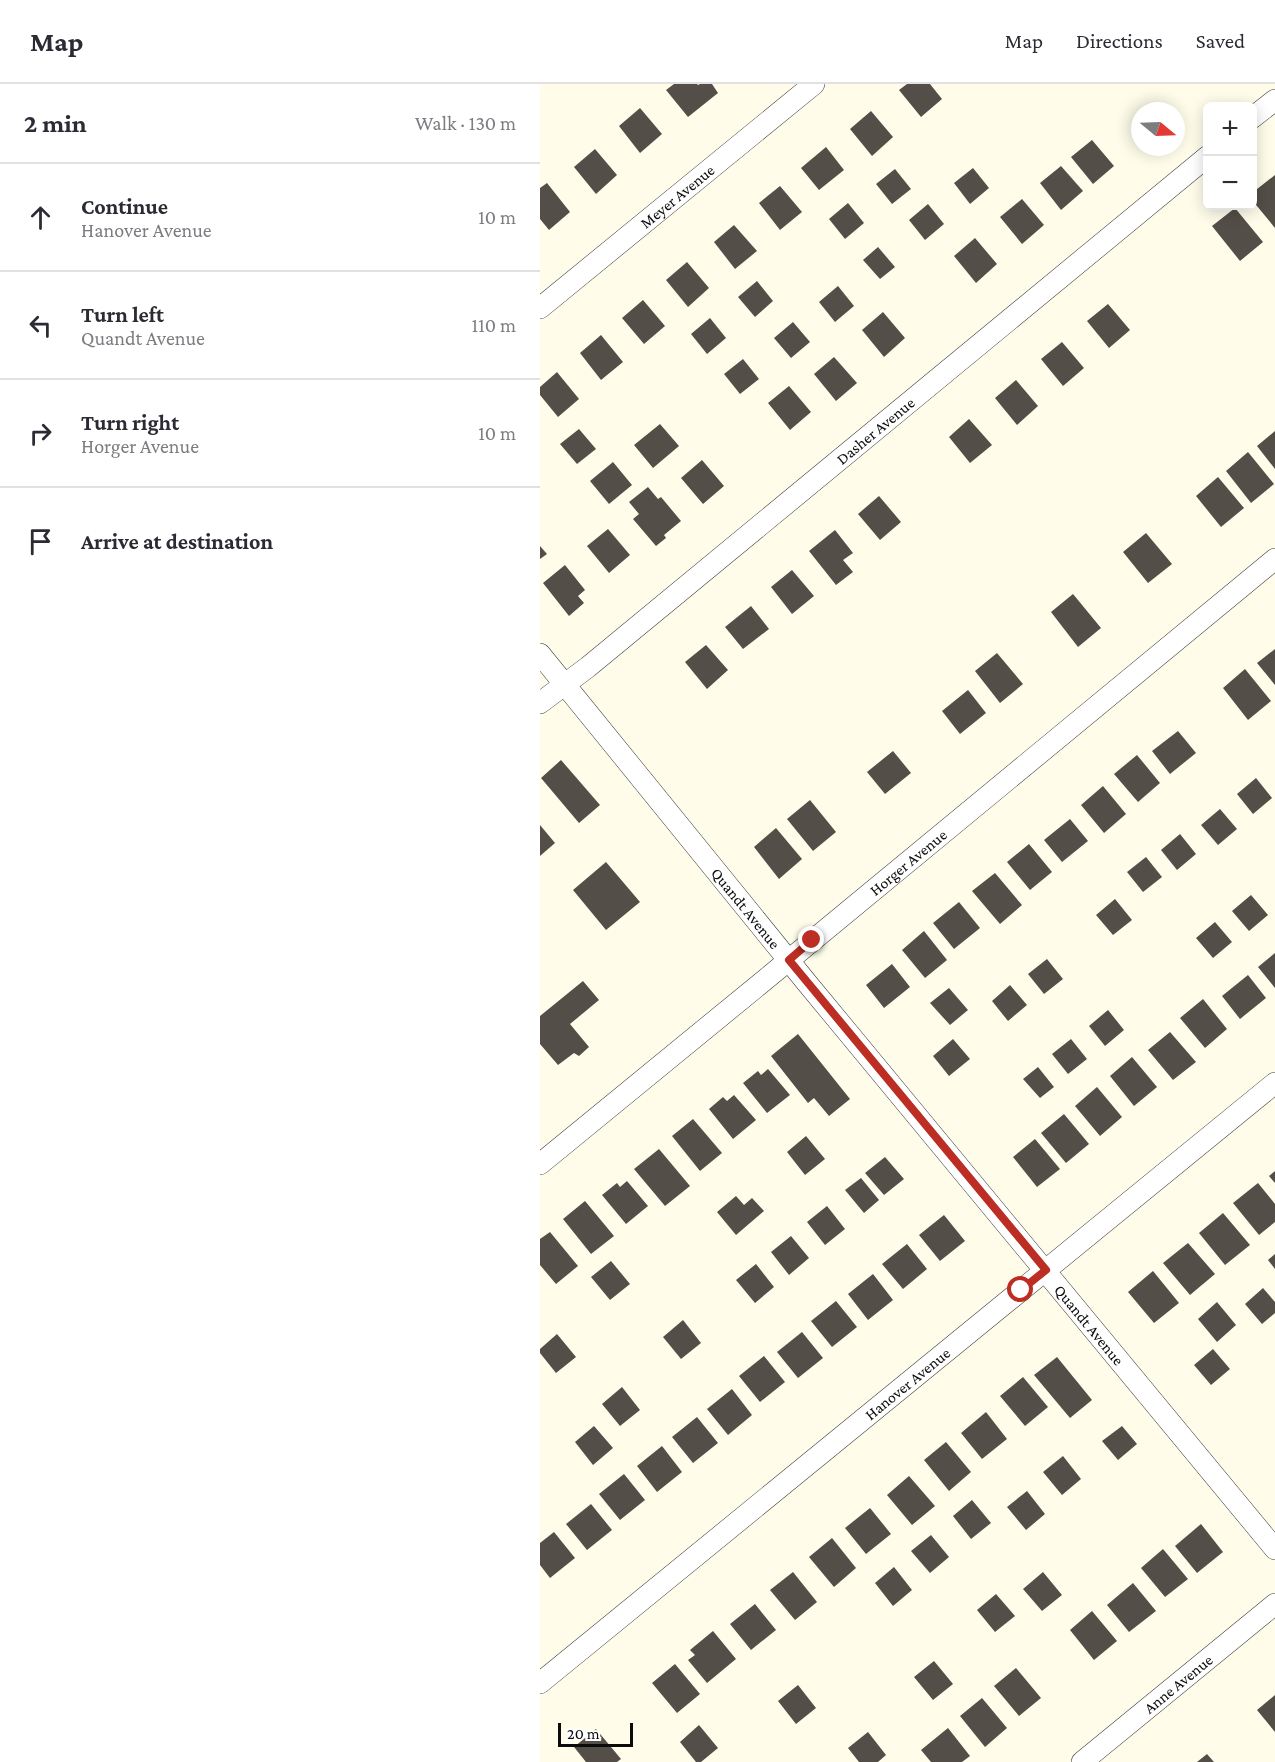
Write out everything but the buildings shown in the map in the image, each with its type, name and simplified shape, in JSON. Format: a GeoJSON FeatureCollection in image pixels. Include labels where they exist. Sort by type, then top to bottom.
{"type":"FeatureCollection","features":[{"type":"Feature","properties":{"kind":"street","name":"Meyer Avenue"},"geometry":{"type":"LineString","coordinates":[[540,308],[814,84]]}},
{"type":"Feature","properties":{"kind":"street"},"geometry":{"type":"LineString","coordinates":[[1257,114],[1275,100]]}},
{"type":"Feature","properties":{"kind":"street","name":"Dasher Avenue"},"geometry":{"type":"LineString","coordinates":[[540,703],[566,685],[1203,160]]}},
{"type":"Feature","properties":{"kind":"street","name":"Horger Avenue"},"geometry":{"type":"LineString","coordinates":[[540,1164],[1275,559]]}},
{"type":"Feature","properties":{"kind":"street","name":"Quandt Avenue"},"geometry":{"type":"LineString","coordinates":[[540,654],[1275,1549]]}},
{"type":"Feature","properties":{"kind":"street","name":"Hanover Avenue"},"geometry":{"type":"LineString","coordinates":[[540,1683],[1275,1083]]}},
{"type":"Feature","properties":{"kind":"street","name":"Anne Avenue"},"geometry":{"type":"LineString","coordinates":[[1082,1762],[1275,1604]]}},
{"type":"Feature","properties":{"kind":"route"},"geometry":{"type":"LineString","coordinates":[[812,940],[789,960],[1046,1270],[1021,1290]]}}]}
